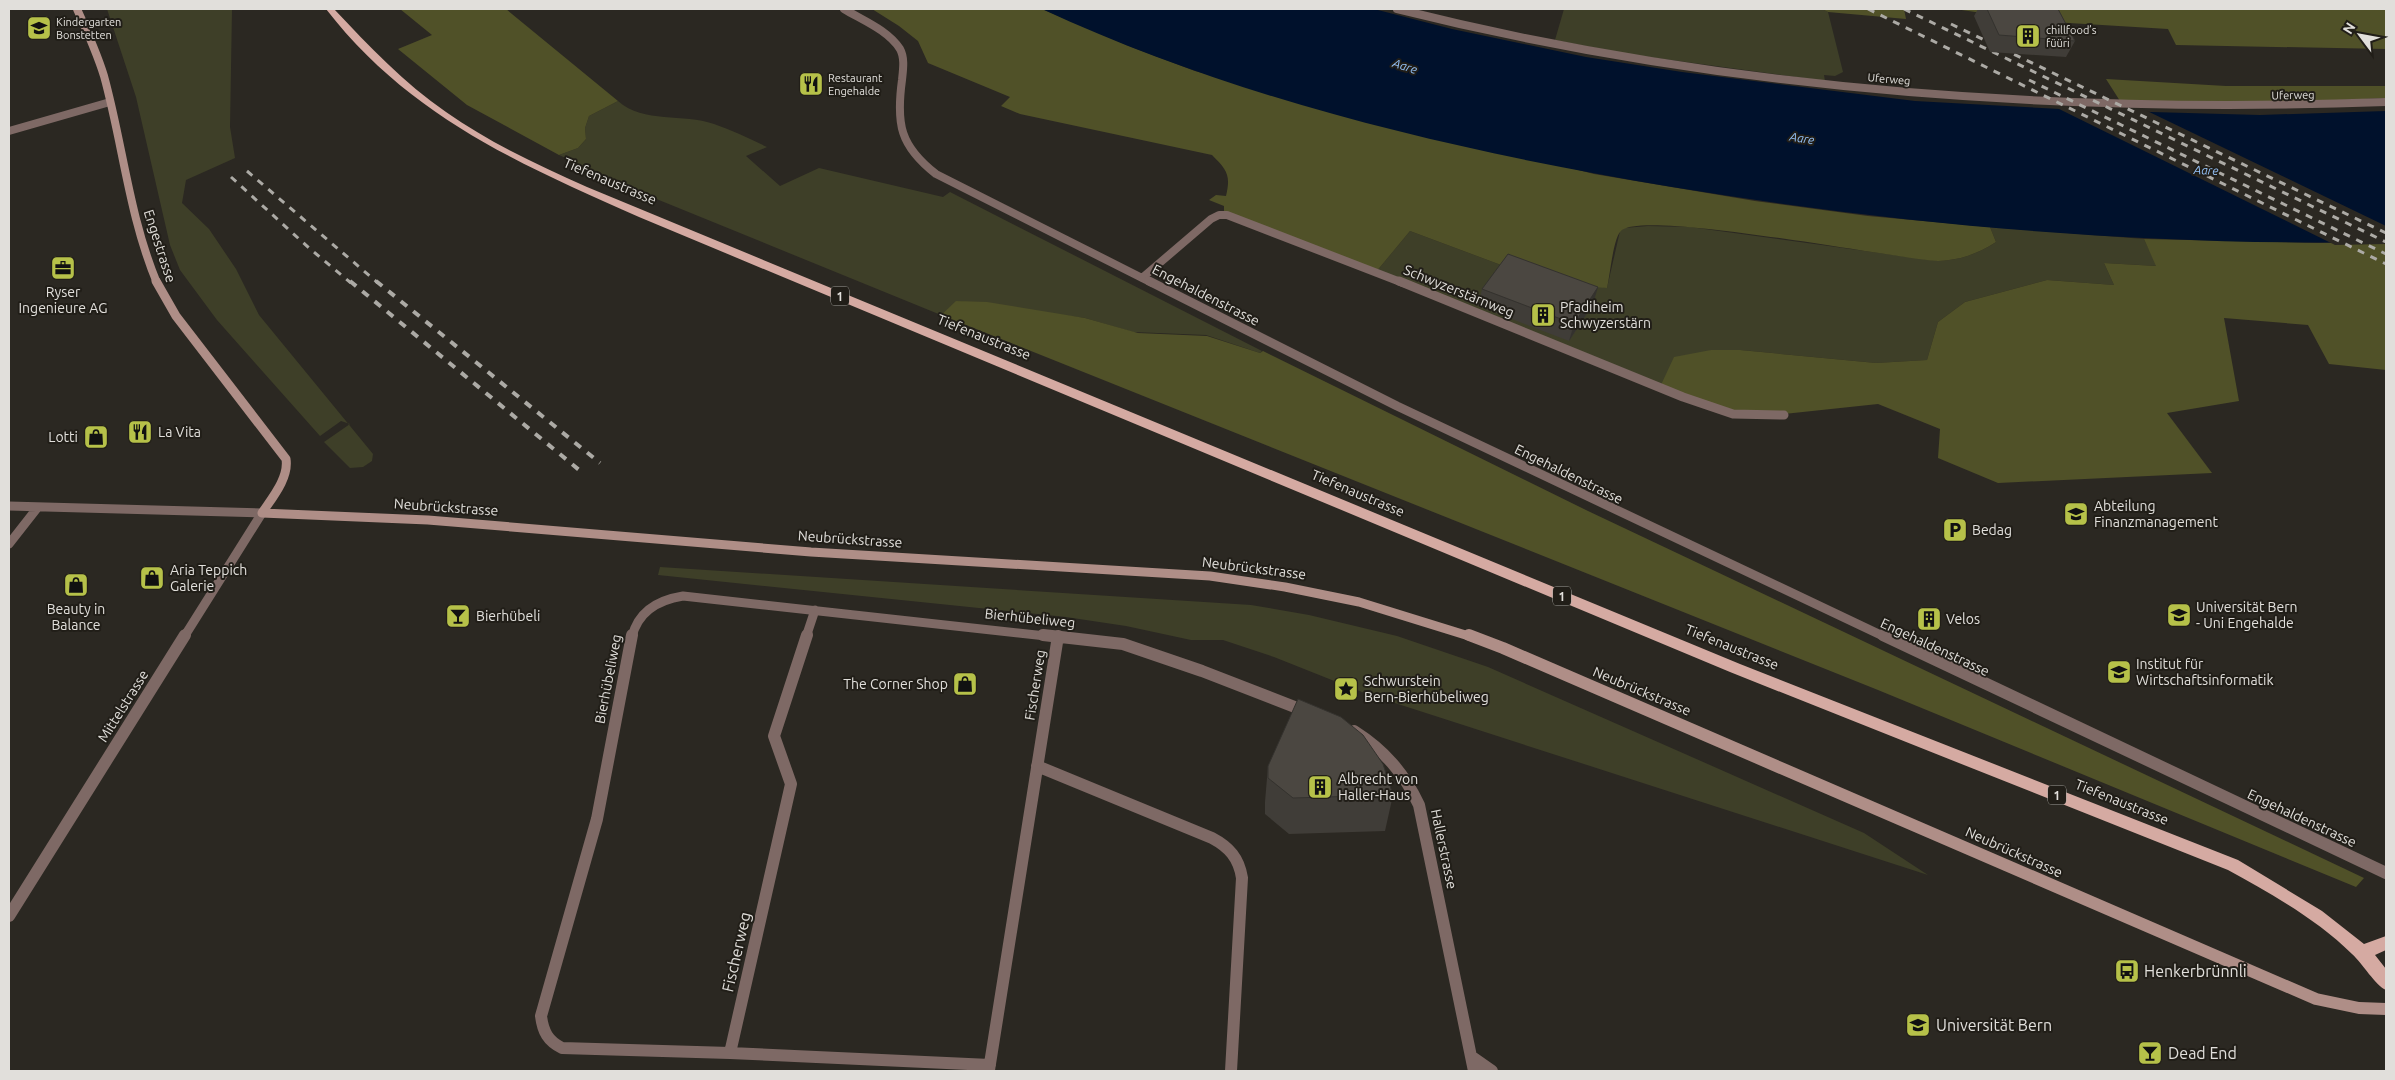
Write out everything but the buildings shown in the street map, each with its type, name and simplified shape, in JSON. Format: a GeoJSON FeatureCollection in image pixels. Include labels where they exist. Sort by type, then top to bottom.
{"type":"FeatureCollection","features":[{"type":"Feature","properties":{"kind":"main road","name":"Tiefenaustrasse"},"geometry":{"type":"LineString","coordinates":[[330,9],[386,69],[417,95],[492,145],[538,169],[642,215],[1736,668],[2233,865],[2298,903],[2362,952],[2386,982]]}},
{"type":"Feature","properties":{"kind":"main road"},"geometry":{"type":"LineString","coordinates":[[2362,952],[2386,943]]}},
{"type":"Feature","properties":{"kind":"street","name":"Engestrasse"},"geometry":{"type":"LineString","coordinates":[[77,9],[94,44],[110,102],[136,223],[155,281],[174,312],[278,446],[286,459],[283,479],[262,512]]}},
{"type":"Feature","properties":{"kind":"street","name":"Engehaldenstrasse"},"geometry":{"type":"LineString","coordinates":[[844,9],[885,35],[900,50],[904,69],[898,118],[906,147],[923,165],[948,180],[1397,406],[2386,873]]}},
{"type":"Feature","properties":{"kind":"street","name":"Uferweg"},"geometry":{"type":"LineString","coordinates":[[1397,9],[1499,33],[1626,57],[1825,85],[2037,101],[2158,106],[2301,106],[2386,102]]}},
{"type":"Feature","properties":{"kind":"street"},"geometry":{"type":"LineString","coordinates":[[9,131],[110,102]]}},
{"type":"Feature","properties":{"kind":"street","name":"Schwyzerstärnweg"},"geometry":{"type":"LineString","coordinates":[[1142,278],[1211,219],[1219,215],[1227,215],[1471,309],[1683,397],[1733,414],[1784,415]]}},
{"type":"Feature","properties":{"kind":"street","name":"Neubrückstrasse"},"geometry":{"type":"LineString","coordinates":[[9,506],[262,512],[428,520],[811,552],[1210,576],[1256,581],[1346,597],[1414,615],[1503,648],[2299,992],[2341,1006],[2373,1010],[2386,1009]]}},
{"type":"Feature","properties":{"kind":"street"},"geometry":{"type":"LineString","coordinates":[[9,544],[38,507]]}},
{"type":"Feature","properties":{"kind":"street","name":"Mittelstrasse"},"geometry":{"type":"LineString","coordinates":[[9,916],[262,512]]}},
{"type":"Feature","properties":{"kind":"street","name":"Bierhübeliweg"},"geometry":{"type":"LineString","coordinates":[[730,1053],[562,1048],[552,1043],[545,1036],[542,1016],[597,819],[635,623],[643,612],[654,604],[668,598],[683,596],[1122,644],[1202,671],[1314,715]]}},
{"type":"Feature","properties":{"kind":"street","name":"Fischerweg"},"geometry":{"type":"LineString","coordinates":[[814,610],[774,736],[791,784],[730,1053],[990,1068],[1058,636]]}},
{"type":"Feature","properties":{"kind":"street","name":"Hallerstrasse"},"geometry":{"type":"LineString","coordinates":[[1341,725],[1365,737],[1393,761],[1413,790],[1419,805],[1474,1071]]}},
{"type":"Feature","properties":{"kind":"street"},"geometry":{"type":"LineString","coordinates":[[1037,766],[1212,838],[1223,844],[1238,858],[1242,878],[1231,1071]]}},
{"type":"Feature","properties":{"kind":"street"},"geometry":{"type":"LineString","coordinates":[[1472,1057],[1492,1071]]}},
{"type":"Feature","properties":{"kind":"green space"},"geometry":{"type":"Polygon","coordinates":[[[107,9],[232,9],[230,127],[235,158],[186,180],[182,203],[209,229],[236,269],[259,315],[348,423],[341,421],[320,436],[217,320],[180,270],[170,245],[136,97],[107,9]]]}},
{"type":"Feature","properties":{"kind":"green space"},"geometry":{"type":"Polygon","coordinates":[[[1564,9],[1822,9],[1828,12],[1843,72],[1835,76],[1824,75],[1825,81],[1627,54],[1555,40],[1564,9]]]}},
{"type":"Feature","properties":{"kind":"green space"},"geometry":{"type":"Polygon","coordinates":[[[618,101],[640,113],[714,124],[767,147],[746,156],[780,186],[819,168],[943,197],[950,192],[1262,351],[1260,353],[1206,335],[1133,332],[1085,318],[957,301],[941,315],[654,198],[559,155],[578,148],[586,139],[585,128],[589,116],[618,101]]]}},
{"type":"Feature","properties":{"kind":"green space"},"geometry":{"type":"Polygon","coordinates":[[[1648,226],[1690,227],[1938,261],[1968,256],[1996,242],[1990,227],[2144,239],[2157,266],[2104,263],[2114,285],[2047,280],[1965,302],[1938,322],[1927,360],[1876,363],[1740,350],[1711,350],[1660,387],[1376,272],[1410,231],[1501,265],[1607,288],[1620,231],[1624,228],[1648,226]]]}},
{"type":"Feature","properties":{"kind":"green space"},"geometry":{"type":"Polygon","coordinates":[[[349,425],[373,454],[372,461],[363,467],[350,468],[324,442],[349,425]]]}},
{"type":"Feature","properties":{"kind":"green space"},"geometry":{"type":"Polygon","coordinates":[[[660,567],[1251,605],[1309,615],[1397,636],[1488,667],[1864,833],[1928,875],[1367,694],[1274,657],[1223,640],[1191,640],[1126,626],[1066,617],[658,575],[660,567]]]}},
{"type":"Feature","properties":{"kind":"shaded area"},"geometry":{"type":"Polygon","coordinates":[[[400,9],[506,9],[618,101],[589,116],[585,128],[586,139],[578,148],[559,155],[467,105],[398,49],[432,35],[400,9]]]}},
{"type":"Feature","properties":{"kind":"shaded area"},"geometry":{"type":"Polygon","coordinates":[[[872,9],[1042,9],[1134,48],[1195,71],[1594,174],[1755,201],[1868,216],[1990,227],[1996,242],[1968,256],[1938,261],[1720,230],[1641,225],[1622,230],[1619,234],[1614,248],[1607,288],[1566,285],[1501,265],[1410,231],[1376,272],[1224,214],[1224,206],[1209,200],[1216,195],[1226,196],[1228,183],[1224,169],[1212,155],[1020,114],[1001,106],[1010,97],[928,63],[918,41],[872,9]]]}},
{"type":"Feature","properties":{"kind":"shaded area"},"geometry":{"type":"Polygon","coordinates":[[[1822,9],[1904,9],[1906,19],[1828,12],[1822,9]]]}},
{"type":"Feature","properties":{"kind":"shaded area"},"geometry":{"type":"Polygon","coordinates":[[[1955,9],[2386,9],[2386,49],[2176,45],[2168,29],[2036,21],[1955,9]]]}},
{"type":"Feature","properties":{"kind":"shaded area"},"geometry":{"type":"Polygon","coordinates":[[[2106,79],[2226,86],[2386,86],[2386,98],[2296,102],[2120,101],[2106,79]]]}},
{"type":"Feature","properties":{"kind":"shaded area"},"geometry":{"type":"Polygon","coordinates":[[[2144,239],[2318,243],[2386,242],[2386,370],[2329,364],[2308,325],[2224,318],[2239,401],[2167,413],[2212,473],[1998,483],[1938,458],[1940,429],[1878,404],[1784,414],[1732,413],[1660,387],[1674,357],[1711,350],[1740,350],[1876,363],[1927,360],[1938,322],[1965,302],[2047,280],[2114,285],[2104,263],[2156,266],[2144,239]]]}},
{"type":"Feature","properties":{"kind":"shaded area"},"geometry":{"type":"Polygon","coordinates":[[[956,301],[987,302],[1085,318],[1138,333],[1207,336],[1260,353],[1263,351],[1588,511],[2364,878],[2356,887],[1878,690],[941,315],[956,301]]]}},
{"type":"Feature","properties":{"kind":"water","name":"Aare"},"geometry":{"type":"Polygon","coordinates":[[[1042,9],[1374,9],[1452,29],[1586,57],[1682,72],[1915,101],[2079,110],[2260,115],[2386,111],[2386,242],[2207,241],[2028,231],[1850,213],[1761,201],[1591,173],[1431,139],[1351,119],[1272,96],[1194,71],[1117,42],[1042,9]]]}},
{"type":"Feature","properties":{"kind":"pier"},"geometry":{"type":"Polygon","coordinates":[[[2053,106],[2143,109],[2386,226],[2386,244],[2335,245],[2053,106]]]}},
{"type":"Feature","properties":{"kind":"railway"},"geometry":{"type":"LineString","coordinates":[[1868,9],[2386,264]]}},
{"type":"Feature","properties":{"kind":"railway"},"geometry":{"type":"LineString","coordinates":[[1904,9],[2386,242]]}},
{"type":"Feature","properties":{"kind":"railway"},"geometry":{"type":"LineString","coordinates":[[1951,24],[2386,233]]}},
{"type":"Feature","properties":{"kind":"railway"},"geometry":{"type":"LineString","coordinates":[[2029,80],[2386,254]]}},
{"type":"Feature","properties":{"kind":"railway"},"geometry":{"type":"LineString","coordinates":[[247,171],[378,283]]}},
{"type":"Feature","properties":{"kind":"railway"},"geometry":{"type":"LineString","coordinates":[[231,177],[309,248],[351,283]]}},
{"type":"Feature","properties":{"kind":"railway"},"geometry":{"type":"LineString","coordinates":[[350,281],[584,474]]}},
{"type":"Feature","properties":{"kind":"railway"},"geometry":{"type":"LineString","coordinates":[[376,281],[600,463]]}},
{"type":"Feature","properties":{"kind":"place","name":"Kindergarten Bonstetten"},"geometry":{"type":"Point","coordinates":[39,28]}},
{"type":"Feature","properties":{"kind":"place","name":"chillfood’s füüri"},"geometry":{"type":"Point","coordinates":[2028,36]}},
{"type":"Feature","properties":{"kind":"place","name":"Restaurant Engehalde"},"geometry":{"type":"Point","coordinates":[811,84]}},
{"type":"Feature","properties":{"kind":"place","name":"Ryser Ingenieure AG"},"geometry":{"type":"Point","coordinates":[63,268]}},
{"type":"Feature","properties":{"kind":"place","name":"Pfadiheim Schwyzerstärn"},"geometry":{"type":"Point","coordinates":[1543,315]}},
{"type":"Feature","properties":{"kind":"place","name":"La Vita"},"geometry":{"type":"Point","coordinates":[140,432]}},
{"type":"Feature","properties":{"kind":"place","name":"Lotti"},"geometry":{"type":"Point","coordinates":[96,437]}},
{"type":"Feature","properties":{"kind":"place","name":"Abteilung Finanzmanagement"},"geometry":{"type":"Point","coordinates":[2076,514]}},
{"type":"Feature","properties":{"kind":"place","name":"Bedag"},"geometry":{"type":"Point","coordinates":[1955,530]}},
{"type":"Feature","properties":{"kind":"place","name":"Aria Teppich Galerie"},"geometry":{"type":"Point","coordinates":[152,578]}},
{"type":"Feature","properties":{"kind":"place","name":"Beauty in Balance"},"geometry":{"type":"Point","coordinates":[76,585]}},
{"type":"Feature","properties":{"kind":"place","name":"Universität Bern - Uni Engehalde"},"geometry":{"type":"Point","coordinates":[2179,615]}},
{"type":"Feature","properties":{"kind":"place","name":"Bierhübeli"},"geometry":{"type":"Point","coordinates":[458,616]}},
{"type":"Feature","properties":{"kind":"place","name":"Velos"},"geometry":{"type":"Point","coordinates":[1929,619]}},
{"type":"Feature","properties":{"kind":"place","name":"Institut für Wirtschaftsinformatik"},"geometry":{"type":"Point","coordinates":[2119,672]}},
{"type":"Feature","properties":{"kind":"place","name":"The Corner Shop"},"geometry":{"type":"Point","coordinates":[965,684]}},
{"type":"Feature","properties":{"kind":"place","name":"Schwurstein Bern-Bierhübeliweg"},"geometry":{"type":"Point","coordinates":[1346,689]}},
{"type":"Feature","properties":{"kind":"place","name":"Albrecht von Haller-Haus"},"geometry":{"type":"Point","coordinates":[1320,787]}},
{"type":"Feature","properties":{"kind":"place","name":"Henkerbrünnli"},"geometry":{"type":"Point","coordinates":[2127,971]}},
{"type":"Feature","properties":{"kind":"place","name":"Universität Bern"},"geometry":{"type":"Point","coordinates":[1918,1025]}},
{"type":"Feature","properties":{"kind":"place","name":"Dead End"},"geometry":{"type":"Point","coordinates":[2150,1053]}}]}
